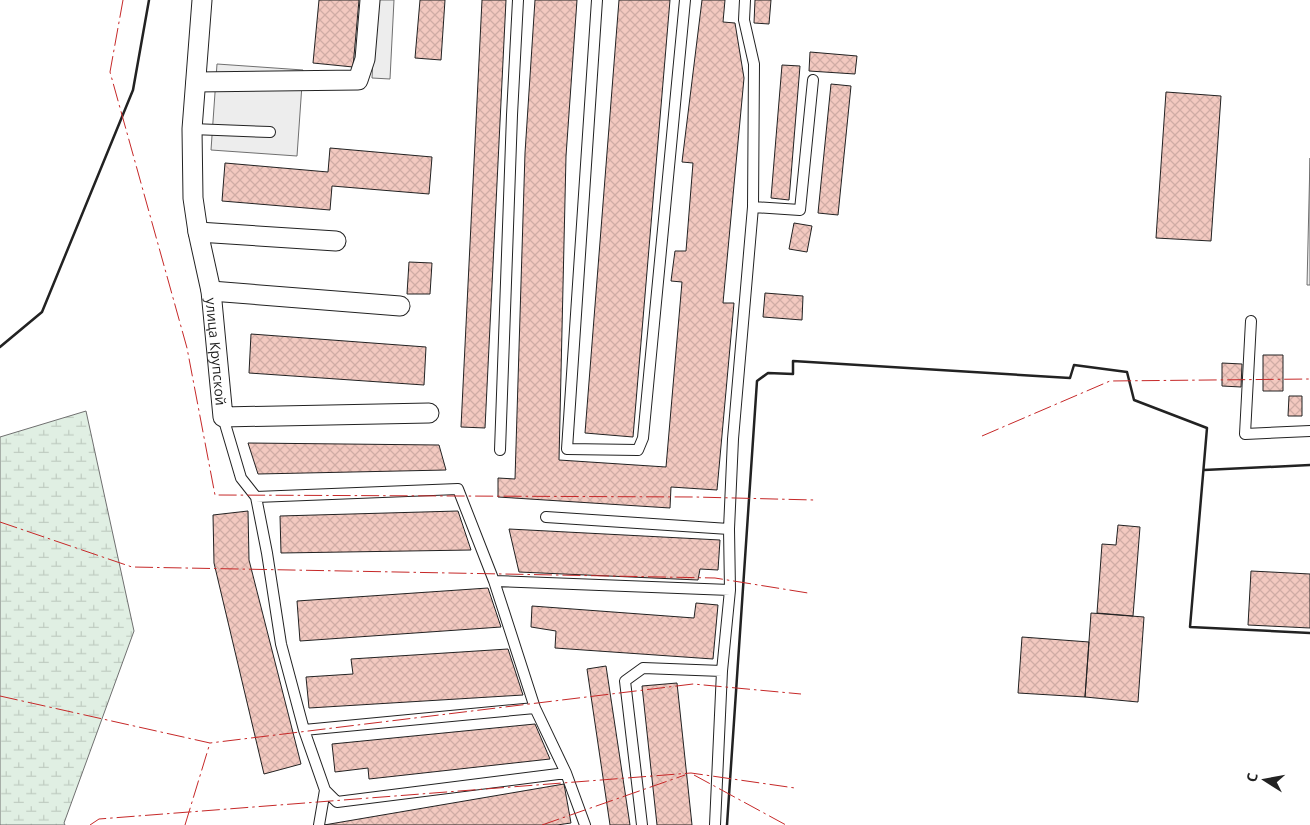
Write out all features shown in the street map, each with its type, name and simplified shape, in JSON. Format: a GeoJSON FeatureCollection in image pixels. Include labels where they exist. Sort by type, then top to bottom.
{"type":"FeatureCollection","features":[{"type":"Feature","properties":{"kind":"street","name":"улица Крупской"},"geometry":{"type":"LineString","coordinates":[[202,0],[192,129],[193,198],[198,232],[211,291],[223,417],[429,413]]}},
{"type":"Feature","properties":{"kind":"street"},"geometry":{"type":"LineString","coordinates":[[196,82],[358,80],[365,59],[370,0]]}},
{"type":"Feature","properties":{"kind":"street"},"geometry":{"type":"LineString","coordinates":[[198,232],[336,241]]}},
{"type":"Feature","properties":{"kind":"street"},"geometry":{"type":"LineString","coordinates":[[211,291],[400,306]]}},
{"type":"Feature","properties":{"kind":"lane"},"geometry":{"type":"LineString","coordinates":[[500,450],[518,0]]}},
{"type":"Feature","properties":{"kind":"lane"},"geometry":{"type":"LineString","coordinates":[[597,0],[567,449],[638,450],[643,438],[685,0]]}},
{"type":"Feature","properties":{"kind":"lane"},"geometry":{"type":"LineString","coordinates":[[715,825],[722,671],[730,590],[729,529],[733,439],[754,207],[754,64],[744,20],[745,0]]}},
{"type":"Feature","properties":{"kind":"lane"},"geometry":{"type":"LineString","coordinates":[[754,207],[800,210],[813,80]]}},
{"type":"Feature","properties":{"kind":"lane"},"geometry":{"type":"LineString","coordinates":[[192,129],[270,132]]}},
{"type":"Feature","properties":{"kind":"lane"},"geometry":{"type":"LineString","coordinates":[[1251,321],[1245,434],[1310,430]]}},
{"type":"Feature","properties":{"kind":"lane"},"geometry":{"type":"LineString","coordinates":[[223,417],[241,478],[256,497],[282,644],[304,730],[325,790],[337,802],[566,773]]}},
{"type":"Feature","properties":{"kind":"lane"},"geometry":{"type":"LineString","coordinates":[[256,497],[458,489],[494,581],[535,708],[566,773],[585,825]]}},
{"type":"Feature","properties":{"kind":"lane"},"geometry":{"type":"LineString","coordinates":[[546,517],[729,529]]}},
{"type":"Feature","properties":{"kind":"lane"},"geometry":{"type":"LineString","coordinates":[[494,581],[730,590]]}},
{"type":"Feature","properties":{"kind":"lane"},"geometry":{"type":"LineString","coordinates":[[642,825],[625,681],[643,668],[722,671]]}},
{"type":"Feature","properties":{"kind":"lane"},"geometry":{"type":"LineString","coordinates":[[304,730],[535,708]]}},
{"type":"Feature","properties":{"kind":"lane"},"geometry":{"type":"LineString","coordinates":[[319,825],[325,790]]}},
{"type":"Feature","properties":{"kind":"green space"},"geometry":{"type":"Polygon","coordinates":[[[86,411],[134,631],[64,823],[65,825],[0,825],[0,437],[86,411]]]}},
{"type":"Feature","properties":{"kind":"shaded area"},"geometry":{"type":"Polygon","coordinates":[[[376,0],[394,0],[390,79],[372,78],[376,0]]]}},
{"type":"Feature","properties":{"kind":"shaded area"},"geometry":{"type":"Polygon","coordinates":[[[217,64],[303,70],[297,156],[211,150],[217,64]]]}},
{"type":"Feature","properties":{"kind":"shaded area"},"geometry":{"type":"Polygon","coordinates":[[[1310,158],[1310,285],[1307,285],[1310,158]]]}},
{"type":"Feature","properties":{"kind":"building"},"geometry":{"type":"Polygon","coordinates":[[[319,0],[359,0],[353,67],[313,63],[319,0]]]}},
{"type":"Feature","properties":{"kind":"building"},"geometry":{"type":"Polygon","coordinates":[[[420,0],[445,0],[441,60],[415,58],[420,0]]]}},
{"type":"Feature","properties":{"kind":"building"},"geometry":{"type":"Polygon","coordinates":[[[482,0],[506,0],[485,428],[461,427],[482,0]]]}},
{"type":"Feature","properties":{"kind":"building"},"geometry":{"type":"Polygon","coordinates":[[[535,0],[577,0],[566,156],[559,460],[666,467],[682,282],[671,281],[675,251],[686,251],[693,163],[682,162],[702,0],[725,0],[723,22],[735,23],[744,78],[723,303],[734,303],[717,490],[671,487],[670,508],[498,497],[498,478],[515,479],[525,153],[535,0]]]}},
{"type":"Feature","properties":{"kind":"building"},"geometry":{"type":"Polygon","coordinates":[[[619,0],[670,0],[633,437],[585,433],[619,0]]]}},
{"type":"Feature","properties":{"kind":"building"},"geometry":{"type":"Polygon","coordinates":[[[755,0],[771,0],[769,24],[754,23],[755,0]]]}},
{"type":"Feature","properties":{"kind":"building"},"geometry":{"type":"Polygon","coordinates":[[[810,52],[857,56],[855,74],[809,71],[810,52]]]}},
{"type":"Feature","properties":{"kind":"building"},"geometry":{"type":"Polygon","coordinates":[[[782,65],[800,66],[789,200],[771,198],[782,65]]]}},
{"type":"Feature","properties":{"kind":"building"},"geometry":{"type":"Polygon","coordinates":[[[831,84],[851,86],[838,215],[818,213],[831,84]]]}},
{"type":"Feature","properties":{"kind":"building"},"geometry":{"type":"Polygon","coordinates":[[[1166,92],[1221,96],[1211,241],[1156,238],[1166,92]]]}},
{"type":"Feature","properties":{"kind":"building"},"geometry":{"type":"Polygon","coordinates":[[[330,148],[432,157],[429,194],[332,186],[330,210],[222,201],[225,163],[328,172],[330,148]]]}},
{"type":"Feature","properties":{"kind":"building"},"geometry":{"type":"Polygon","coordinates":[[[794,223],[812,226],[807,252],[789,249],[794,223]]]}},
{"type":"Feature","properties":{"kind":"building"},"geometry":{"type":"Polygon","coordinates":[[[409,262],[432,263],[430,294],[407,294],[409,262]]]}},
{"type":"Feature","properties":{"kind":"building"},"geometry":{"type":"Polygon","coordinates":[[[765,293],[803,296],[802,320],[763,317],[765,293]]]}},
{"type":"Feature","properties":{"kind":"building"},"geometry":{"type":"Polygon","coordinates":[[[251,334],[426,347],[424,385],[249,373],[251,334]]]}},
{"type":"Feature","properties":{"kind":"building"},"geometry":{"type":"Polygon","coordinates":[[[1263,355],[1283,355],[1283,391],[1263,391],[1263,355]]]}},
{"type":"Feature","properties":{"kind":"building"},"geometry":{"type":"Polygon","coordinates":[[[1222,363],[1242,364],[1241,387],[1222,386],[1222,363]]]}},
{"type":"Feature","properties":{"kind":"building"},"geometry":{"type":"Polygon","coordinates":[[[1289,396],[1302,396],[1302,416],[1288,416],[1289,396]]]}},
{"type":"Feature","properties":{"kind":"building"},"geometry":{"type":"Polygon","coordinates":[[[248,443],[439,445],[446,470],[258,474],[248,443]]]}},
{"type":"Feature","properties":{"kind":"building"},"geometry":{"type":"Polygon","coordinates":[[[248,511],[249,560],[301,764],[264,774],[214,563],[213,515],[248,511]]]}},
{"type":"Feature","properties":{"kind":"building"},"geometry":{"type":"Polygon","coordinates":[[[458,511],[471,550],[281,553],[280,516],[458,511]]]}},
{"type":"Feature","properties":{"kind":"building"},"geometry":{"type":"Polygon","coordinates":[[[1118,525],[1140,527],[1133,616],[1097,613],[1102,544],[1116,545],[1118,525]]]}},
{"type":"Feature","properties":{"kind":"building"},"geometry":{"type":"Polygon","coordinates":[[[509,529],[720,540],[718,570],[700,569],[698,580],[519,572],[509,529]]]}},
{"type":"Feature","properties":{"kind":"building"},"geometry":{"type":"Polygon","coordinates":[[[1251,571],[1310,574],[1310,628],[1248,625],[1251,571]]]}},
{"type":"Feature","properties":{"kind":"building"},"geometry":{"type":"Polygon","coordinates":[[[488,588],[501,627],[300,641],[297,601],[488,588]]]}},
{"type":"Feature","properties":{"kind":"building"},"geometry":{"type":"Polygon","coordinates":[[[696,603],[718,605],[713,659],[555,648],[556,631],[531,627],[532,606],[694,618],[696,603]]]}},
{"type":"Feature","properties":{"kind":"building"},"geometry":{"type":"Polygon","coordinates":[[[1091,613],[1144,617],[1138,702],[1085,697],[1091,613]]]}},
{"type":"Feature","properties":{"kind":"building"},"geometry":{"type":"Polygon","coordinates":[[[1022,637],[1089,642],[1085,697],[1018,693],[1022,637]]]}},
{"type":"Feature","properties":{"kind":"building"},"geometry":{"type":"Polygon","coordinates":[[[508,649],[523,695],[309,708],[306,677],[353,674],[351,659],[508,649]]]}},
{"type":"Feature","properties":{"kind":"building"},"geometry":{"type":"Polygon","coordinates":[[[606,666],[630,825],[610,825],[587,669],[606,666]]]}},
{"type":"Feature","properties":{"kind":"building"},"geometry":{"type":"Polygon","coordinates":[[[677,683],[692,825],[657,825],[642,686],[677,683]]]}},
{"type":"Feature","properties":{"kind":"building"},"geometry":{"type":"Polygon","coordinates":[[[535,724],[550,759],[369,779],[368,768],[335,772],[332,744],[535,724]]]}},
{"type":"Feature","properties":{"kind":"building"},"geometry":{"type":"Polygon","coordinates":[[[564,784],[571,823],[557,825],[324,825],[564,784]]]}},
{"type":"Feature","properties":{"kind":"wall"},"geometry":{"type":"LineString","coordinates":[[0,347],[42,312],[133,90],[149,0]]}},
{"type":"Feature","properties":{"kind":"wall"},"geometry":{"type":"LineString","coordinates":[[727,825],[757,381],[768,373],[793,374],[793,361],[1070,378],[1074,365],[1127,372],[1134,400],[1207,428],[1190,627],[1310,633]]}},
{"type":"Feature","properties":{"kind":"wall"},"geometry":{"type":"LineString","coordinates":[[1204,470],[1310,465]]}},
{"type":"Feature","properties":{"kind":"power"},"geometry":{"type":"LineString","coordinates":[[123,0],[110,72],[187,348],[215,495],[695,497],[814,500]]}},
{"type":"Feature","properties":{"kind":"power"},"geometry":{"type":"LineString","coordinates":[[982,436],[1110,381],[1310,379]]}},
{"type":"Feature","properties":{"kind":"power"},"geometry":{"type":"LineString","coordinates":[[0,522],[132,567],[715,578],[808,593]]}},
{"type":"Feature","properties":{"kind":"power"},"geometry":{"type":"LineString","coordinates":[[0,696],[210,743],[693,684],[801,694]]}},
{"type":"Feature","properties":{"kind":"power"},"geometry":{"type":"LineString","coordinates":[[185,825],[210,743]]}},
{"type":"Feature","properties":{"kind":"power"},"geometry":{"type":"LineString","coordinates":[[90,825],[99,819],[691,773],[795,788]]}},
{"type":"Feature","properties":{"kind":"power"},"geometry":{"type":"LineString","coordinates":[[542,825],[685,775]]}},
{"type":"Feature","properties":{"kind":"power"},"geometry":{"type":"LineString","coordinates":[[694,775],[786,825]]}}]}
